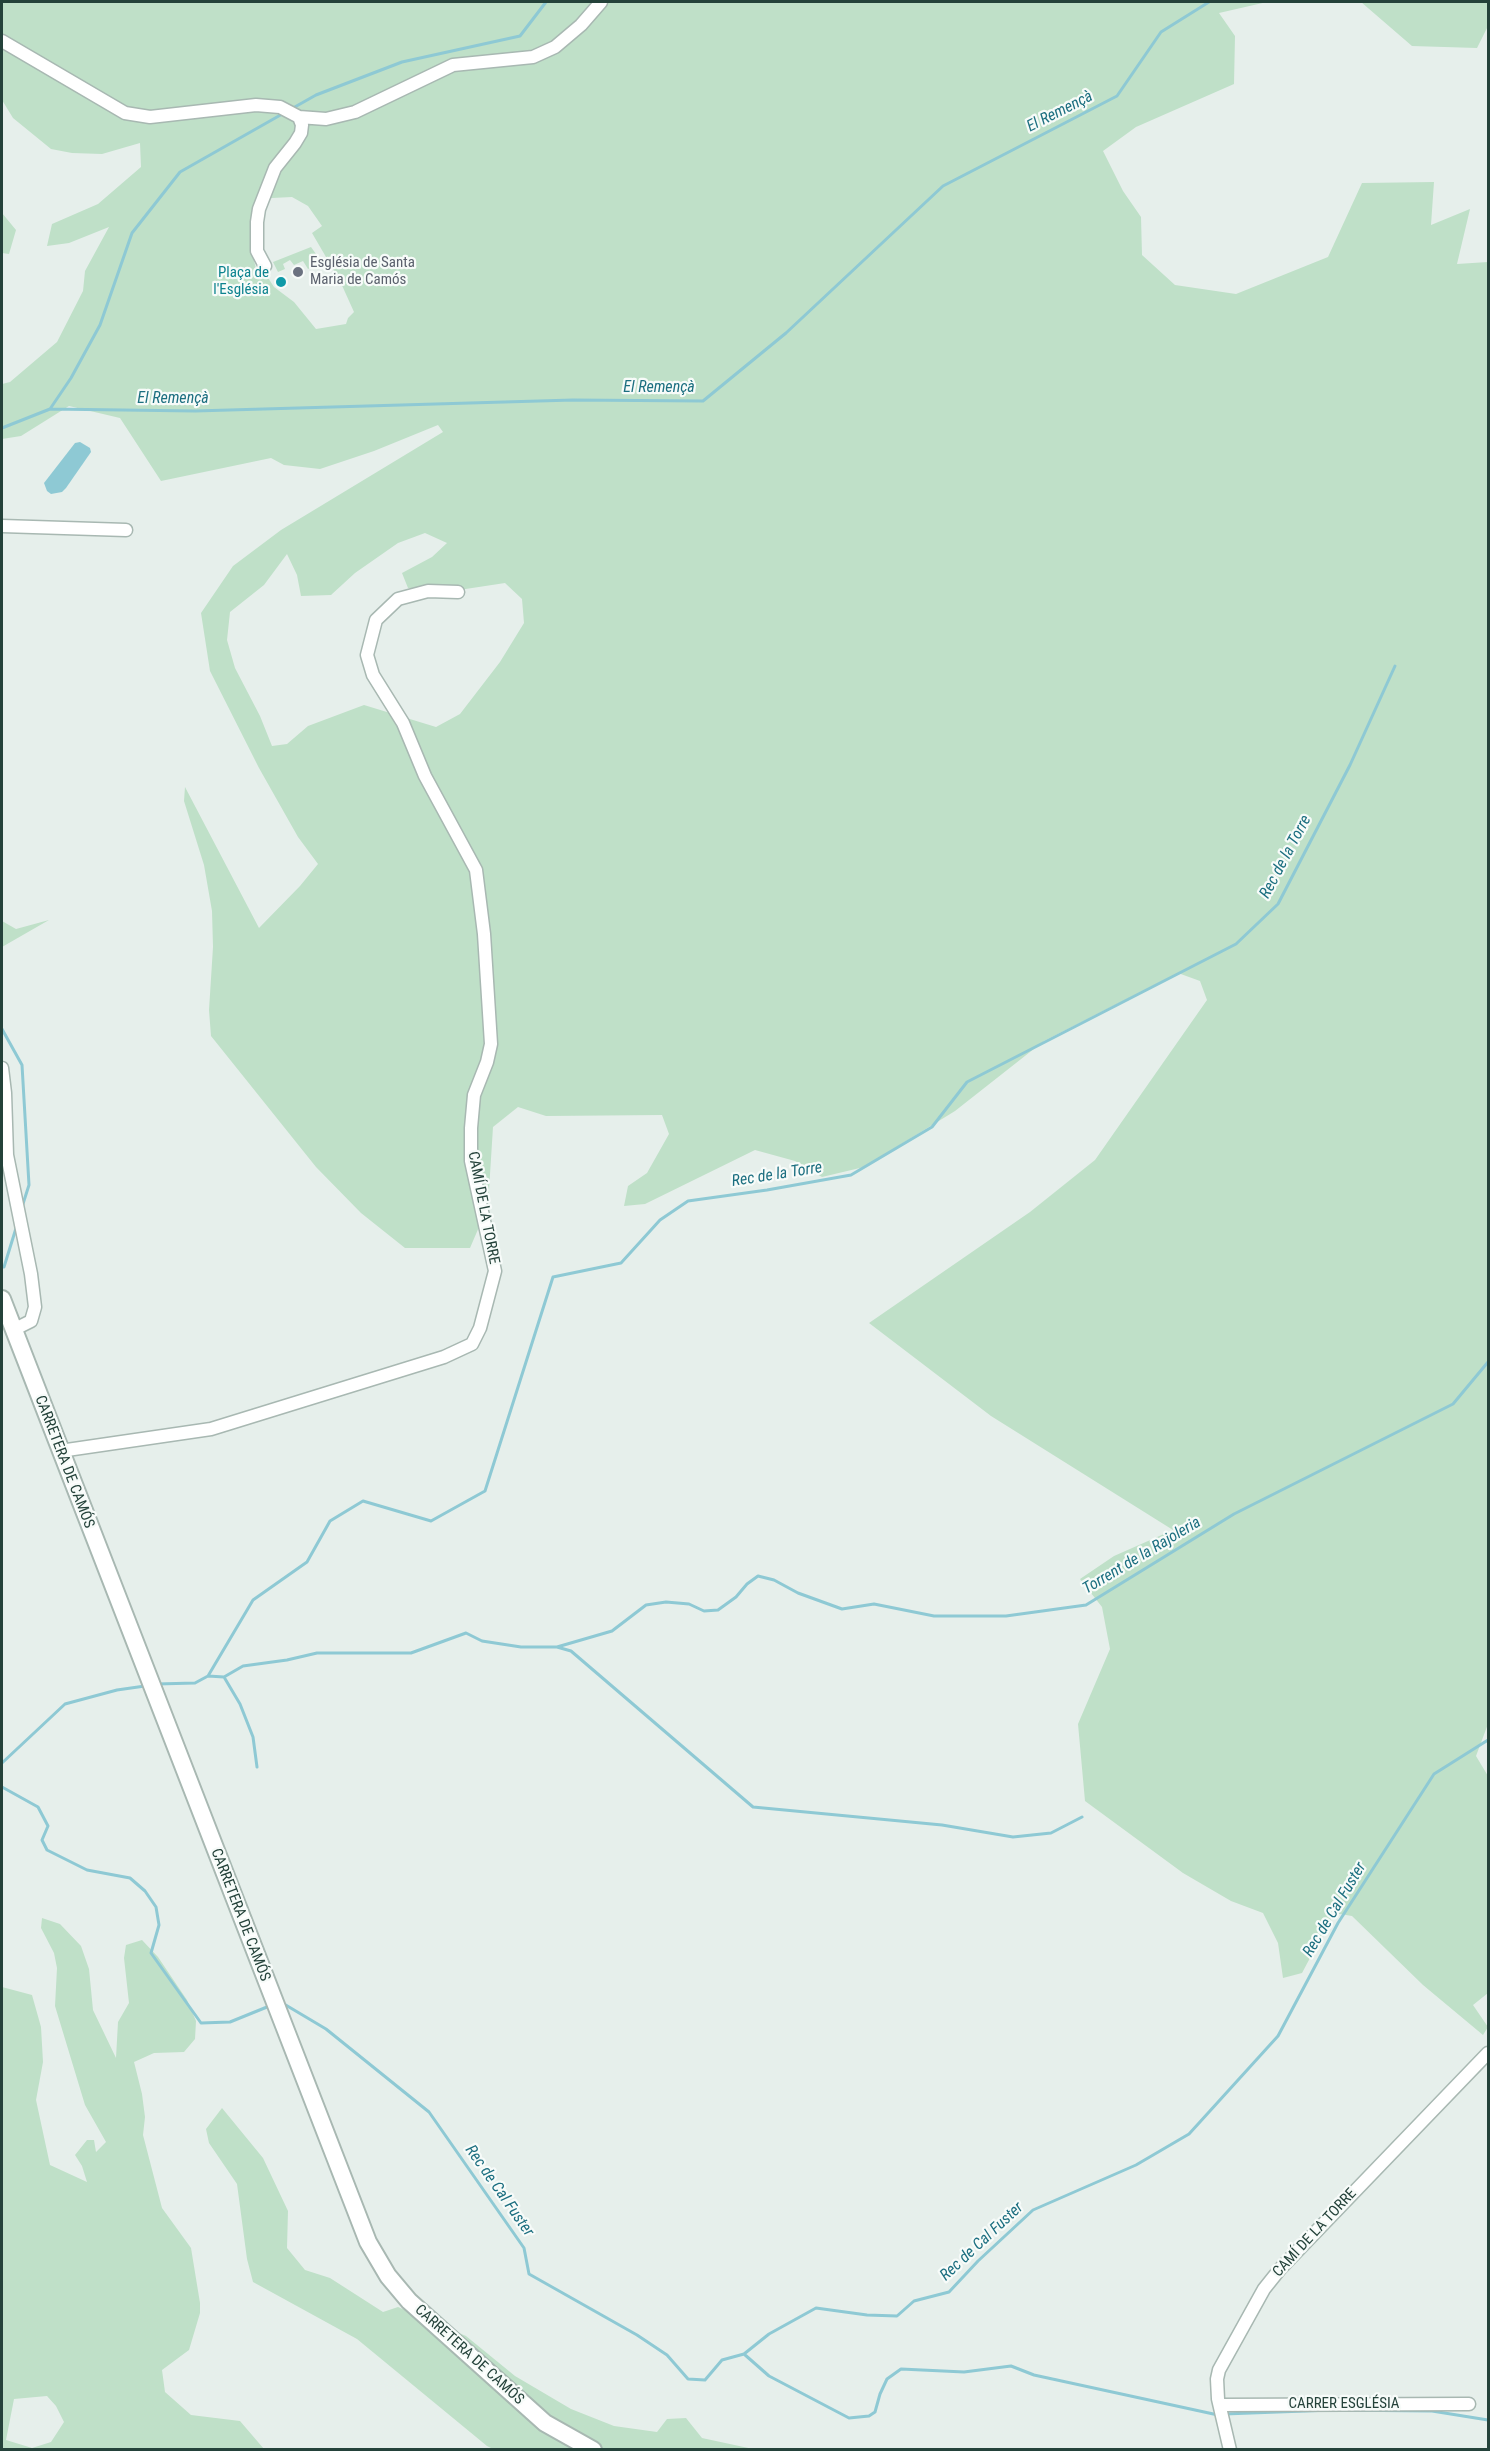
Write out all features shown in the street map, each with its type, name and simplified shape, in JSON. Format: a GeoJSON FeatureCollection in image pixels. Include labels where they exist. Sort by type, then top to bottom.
{"type":"FeatureCollection","features":[{"type":"Feature","properties":{"kind":"street"},"geometry":{"type":"LineString","coordinates":[[2,41],[126,113],[150,117],[256,105],[280,106],[299,117],[326,119],[355,112],[453,65],[533,57],[555,47],[581,25],[601,2]]}},
{"type":"Feature","properties":{"kind":"street"},"geometry":{"type":"LineString","coordinates":[[265,266],[257,251],[257,222],[260,208],[275,168],[296,143],[301,133],[302,125],[299,117]]}},
{"type":"Feature","properties":{"kind":"street"},"geometry":{"type":"LineString","coordinates":[[2,526],[126,530]]}},
{"type":"Feature","properties":{"kind":"street","name":"CAMÍ DE LA TORRE"},"geometry":{"type":"LineString","coordinates":[[60,1451],[211,1428],[444,1357],[472,1344],[480,1328],[495,1271],[471,1161],[474,1095],[488,1062],[491,1044],[484,934],[476,870],[425,776],[403,723],[374,675],[367,655],[376,620],[398,599],[428,591],[458,592]]}},
{"type":"Feature","properties":{"kind":"street"},"geometry":{"type":"LineString","coordinates":[[2,1068],[5,1093],[5,1143],[35,1306],[31,1321],[11,1324]]}},
{"type":"Feature","properties":{"kind":"street","name":"CARRETERA DE CAMÓS"},"geometry":{"type":"LineString","coordinates":[[2,1299],[359,2221],[379,2262],[395,2286],[409,2301],[514,2397],[545,2423],[593,2450]]}},
{"type":"Feature","properties":{"kind":"street","name":"CAMÍ DE LA TORRE"},"geometry":{"type":"LineString","coordinates":[[1230,2450],[1217,2379],[1219,2370],[1264,2289],[1280,2269],[1488,2053]]}},
{"type":"Feature","properties":{"kind":"street","name":"CARRER ESGLÉSIA"},"geometry":{"type":"LineString","coordinates":[[1220,2405],[1469,2404]]}},
{"type":"Feature","properties":{"kind":"green space"},"geometry":{"type":"Polygon","coordinates":[[[2,2],[1267,2],[1219,13],[1235,36],[1234,84],[1136,127],[1103,151],[1123,191],[1141,217],[1142,255],[1175,285],[1236,294],[1328,257],[1362,183],[1434,182],[1431,225],[1470,209],[1457,264],[1488,262],[1488,1724],[1476,1756],[1488,1776],[1488,1993],[1473,2005],[1488,2027],[1483,2035],[1423,1985],[1352,1916],[1334,1913],[1302,1973],[1283,1978],[1278,1943],[1263,1913],[1231,1901],[1183,1873],[1085,1801],[1078,1724],[1110,1649],[1102,1607],[1080,1579],[1114,1556],[1173,1530],[991,1416],[869,1323],[1030,1212],[1095,1160],[1207,1000],[1200,981],[1178,973],[1044,1041],[955,1111],[864,1167],[822,1177],[795,1161],[755,1150],[645,1204],[624,1206],[628,1186],[647,1173],[669,1134],[662,1115],[546,1116],[518,1107],[493,1127],[488,1206],[470,1248],[405,1248],[361,1213],[316,1167],[211,1036],[209,1010],[213,947],[212,911],[204,865],[184,801],[185,787],[259,928],[318,864],[298,837],[259,768],[210,671],[201,613],[233,566],[281,530],[443,432],[438,425],[374,451],[320,469],[284,465],[271,458],[161,481],[120,418],[69,406],[21,436],[2,439],[2,384],[10,382],[57,342],[83,291],[85,271],[109,227],[69,243],[47,246],[52,224],[98,204],[141,167],[140,143],[102,154],[72,153],[51,149],[13,118],[2,100],[2,2]],[[292,197],[272,198],[256,204],[251,221],[250,243],[256,269],[261,267],[274,287],[294,302],[316,329],[346,324],[354,312],[340,281],[312,233],[322,226],[308,206],[292,197]],[[425,533],[398,543],[355,573],[331,595],[301,596],[297,575],[287,554],[264,585],[230,612],[227,640],[235,668],[260,716],[272,746],[287,744],[308,726],[364,705],[436,727],[460,714],[500,662],[524,623],[522,599],[505,583],[459,590],[408,588],[402,573],[432,557],[447,543],[425,533]]]}},
{"type":"Feature","properties":{"kind":"green space"},"geometry":{"type":"Polygon","coordinates":[[[1361,2],[1488,2],[1488,26],[1477,48],[1412,46],[1361,2]]]}},
{"type":"Feature","properties":{"kind":"green space"},"geometry":{"type":"Polygon","coordinates":[[[2,213],[16,230],[9,254],[2,253],[2,213]]]}},
{"type":"Feature","properties":{"kind":"green space"},"geometry":{"type":"Polygon","coordinates":[[[311,247],[316,254],[312,256],[314,266],[308,269],[303,261],[294,265],[290,260],[283,264],[285,269],[278,272],[273,262],[311,247]]]}},
{"type":"Feature","properties":{"kind":"green space"},"geometry":{"type":"Polygon","coordinates":[[[49,920],[2,947],[2,921],[16,929],[49,920]]]}},
{"type":"Feature","properties":{"kind":"green space"},"geometry":{"type":"Polygon","coordinates":[[[42,1918],[60,1924],[81,1946],[89,1969],[93,2010],[116,2058],[118,2022],[129,2003],[124,1958],[126,1945],[142,1940],[158,1957],[187,2000],[196,2021],[195,2039],[184,2052],[154,2053],[134,2062],[145,2117],[143,2135],[162,2208],[191,2248],[200,2303],[200,2313],[189,2350],[162,2370],[165,2392],[191,2415],[240,2421],[264,2449],[2,2449],[2,1987],[32,1995],[41,2027],[43,2062],[36,2100],[50,2165],[87,2182],[82,2166],[75,2155],[87,2140],[94,2140],[96,2152],[106,2142],[85,2105],[55,2006],[57,1968],[54,1953],[41,1928],[42,1918]],[[47,2396],[14,2399],[6,2440],[32,2448],[51,2442],[64,2422],[56,2406],[47,2396]]]}},
{"type":"Feature","properties":{"kind":"green space"},"geometry":{"type":"Polygon","coordinates":[[[222,2108],[263,2158],[288,2211],[287,2248],[305,2270],[330,2278],[383,2312],[398,2307],[466,2336],[515,2376],[571,2409],[614,2426],[657,2432],[667,2419],[686,2418],[702,2438],[753,2449],[495,2450],[487,2446],[357,2339],[253,2282],[247,2259],[237,2184],[209,2143],[206,2129],[222,2108]]]}},
{"type":"Feature","properties":{"kind":"water"},"geometry":{"type":"Polygon","coordinates":[[[80,442],[90,448],[91,452],[66,488],[62,492],[51,494],[44,483],[75,443],[80,442]]]}},
{"type":"Feature","properties":{"kind":"waterway"},"geometry":{"type":"LineString","coordinates":[[293,108],[316,95],[402,62],[520,36],[546,2]]}},
{"type":"Feature","properties":{"kind":"waterway","name":"El Remençà"},"geometry":{"type":"LineString","coordinates":[[2,428],[50,409],[195,411],[573,400],[703,401],[786,333],[943,186],[1117,96],[1161,32],[1209,2]]}},
{"type":"Feature","properties":{"kind":"waterway"},"geometry":{"type":"LineString","coordinates":[[50,409],[71,378],[100,325],[132,233],[180,172],[284,113]]}},
{"type":"Feature","properties":{"kind":"waterway","name":"Rec de la Torre"},"geometry":{"type":"LineString","coordinates":[[208,1676],[253,1600],[307,1562],[330,1521],[363,1501],[431,1521],[485,1491],[553,1277],[621,1263],[660,1220],[688,1201],[851,1175],[932,1127],[967,1082],[1236,944],[1278,904],[1350,765],[1395,666]]}},
{"type":"Feature","properties":{"kind":"waterway","name":"El Remençà"},"geometry":{"type":"LineString","coordinates":[[2,1029],[22,1065],[29,1185],[22,1207]]}},
{"type":"Feature","properties":{"kind":"waterway","name":"El Remençà"},"geometry":{"type":"LineString","coordinates":[[2,1267],[4,1267],[17,1225]]}},
{"type":"Feature","properties":{"kind":"waterway","name":"Torrent de la Rajoleria"},"geometry":{"type":"LineString","coordinates":[[157,1684],[195,1683],[208,1676],[224,1677],[243,1666],[317,1653],[411,1653],[466,1633],[482,1641],[521,1647],[557,1647],[612,1631],[646,1605],[666,1602],[689,1604],[704,1611],[718,1610],[758,1576],[774,1580],[798,1593],[842,1609],[874,1604],[934,1616],[1006,1616],[1086,1605],[1234,1514],[1453,1404],[1488,1362]]}},
{"type":"Feature","properties":{"kind":"waterway"},"geometry":{"type":"LineString","coordinates":[[557,1647],[571,1651],[753,1807],[942,1825],[1013,1837],[1051,1833],[1082,1817]]}},
{"type":"Feature","properties":{"kind":"waterway"},"geometry":{"type":"LineString","coordinates":[[224,1677],[240,1704],[253,1737],[257,1767]]}},
{"type":"Feature","properties":{"kind":"waterway","name":"Torrent de la Rajoleria"},"geometry":{"type":"LineString","coordinates":[[2,1763],[65,1704],[117,1690],[145,1686]]}},
{"type":"Feature","properties":{"kind":"waterway","name":"Rec de Cal Fuster"},"geometry":{"type":"LineString","coordinates":[[284,2004],[326,2029],[429,2112],[524,2248],[529,2274],[637,2335],[667,2355],[688,2379],[705,2380],[722,2360],[744,2354],[769,2334],[816,2308],[867,2315],[897,2316],[914,2301],[949,2292],[978,2261],[1033,2210],[1136,2165],[1189,2134],[1278,2036],[1338,1923],[1434,1774],[1488,1740]]}},
{"type":"Feature","properties":{"kind":"waterway","name":"Rec de Cal Fuster"},"geometry":{"type":"LineString","coordinates":[[2,1787],[38,1807],[48,1826],[42,1840],[47,1850],[87,1870],[130,1878],[145,1891],[156,1907],[159,1925],[151,1953],[201,2023],[230,2022],[267,2007]]}},
{"type":"Feature","properties":{"kind":"waterway"},"geometry":{"type":"LineString","coordinates":[[744,2354],[769,2376],[849,2418],[869,2416],[875,2412],[887,2379],[901,2369],[964,2372],[1011,2366],[1034,2375],[1218,2415]]}},
{"type":"Feature","properties":{"kind":"waterway"},"geometry":{"type":"LineString","coordinates":[[1224,2414],[1332,2410],[1432,2411],[1488,2420]]}},
{"type":"Feature","properties":{"kind":"place","name":"Església de Santa Maria de Camós"},"geometry":{"type":"Point","coordinates":[298,272]}},
{"type":"Feature","properties":{"kind":"place","name":"Plaça de l'Església"},"geometry":{"type":"Point","coordinates":[281,282]}}]}
